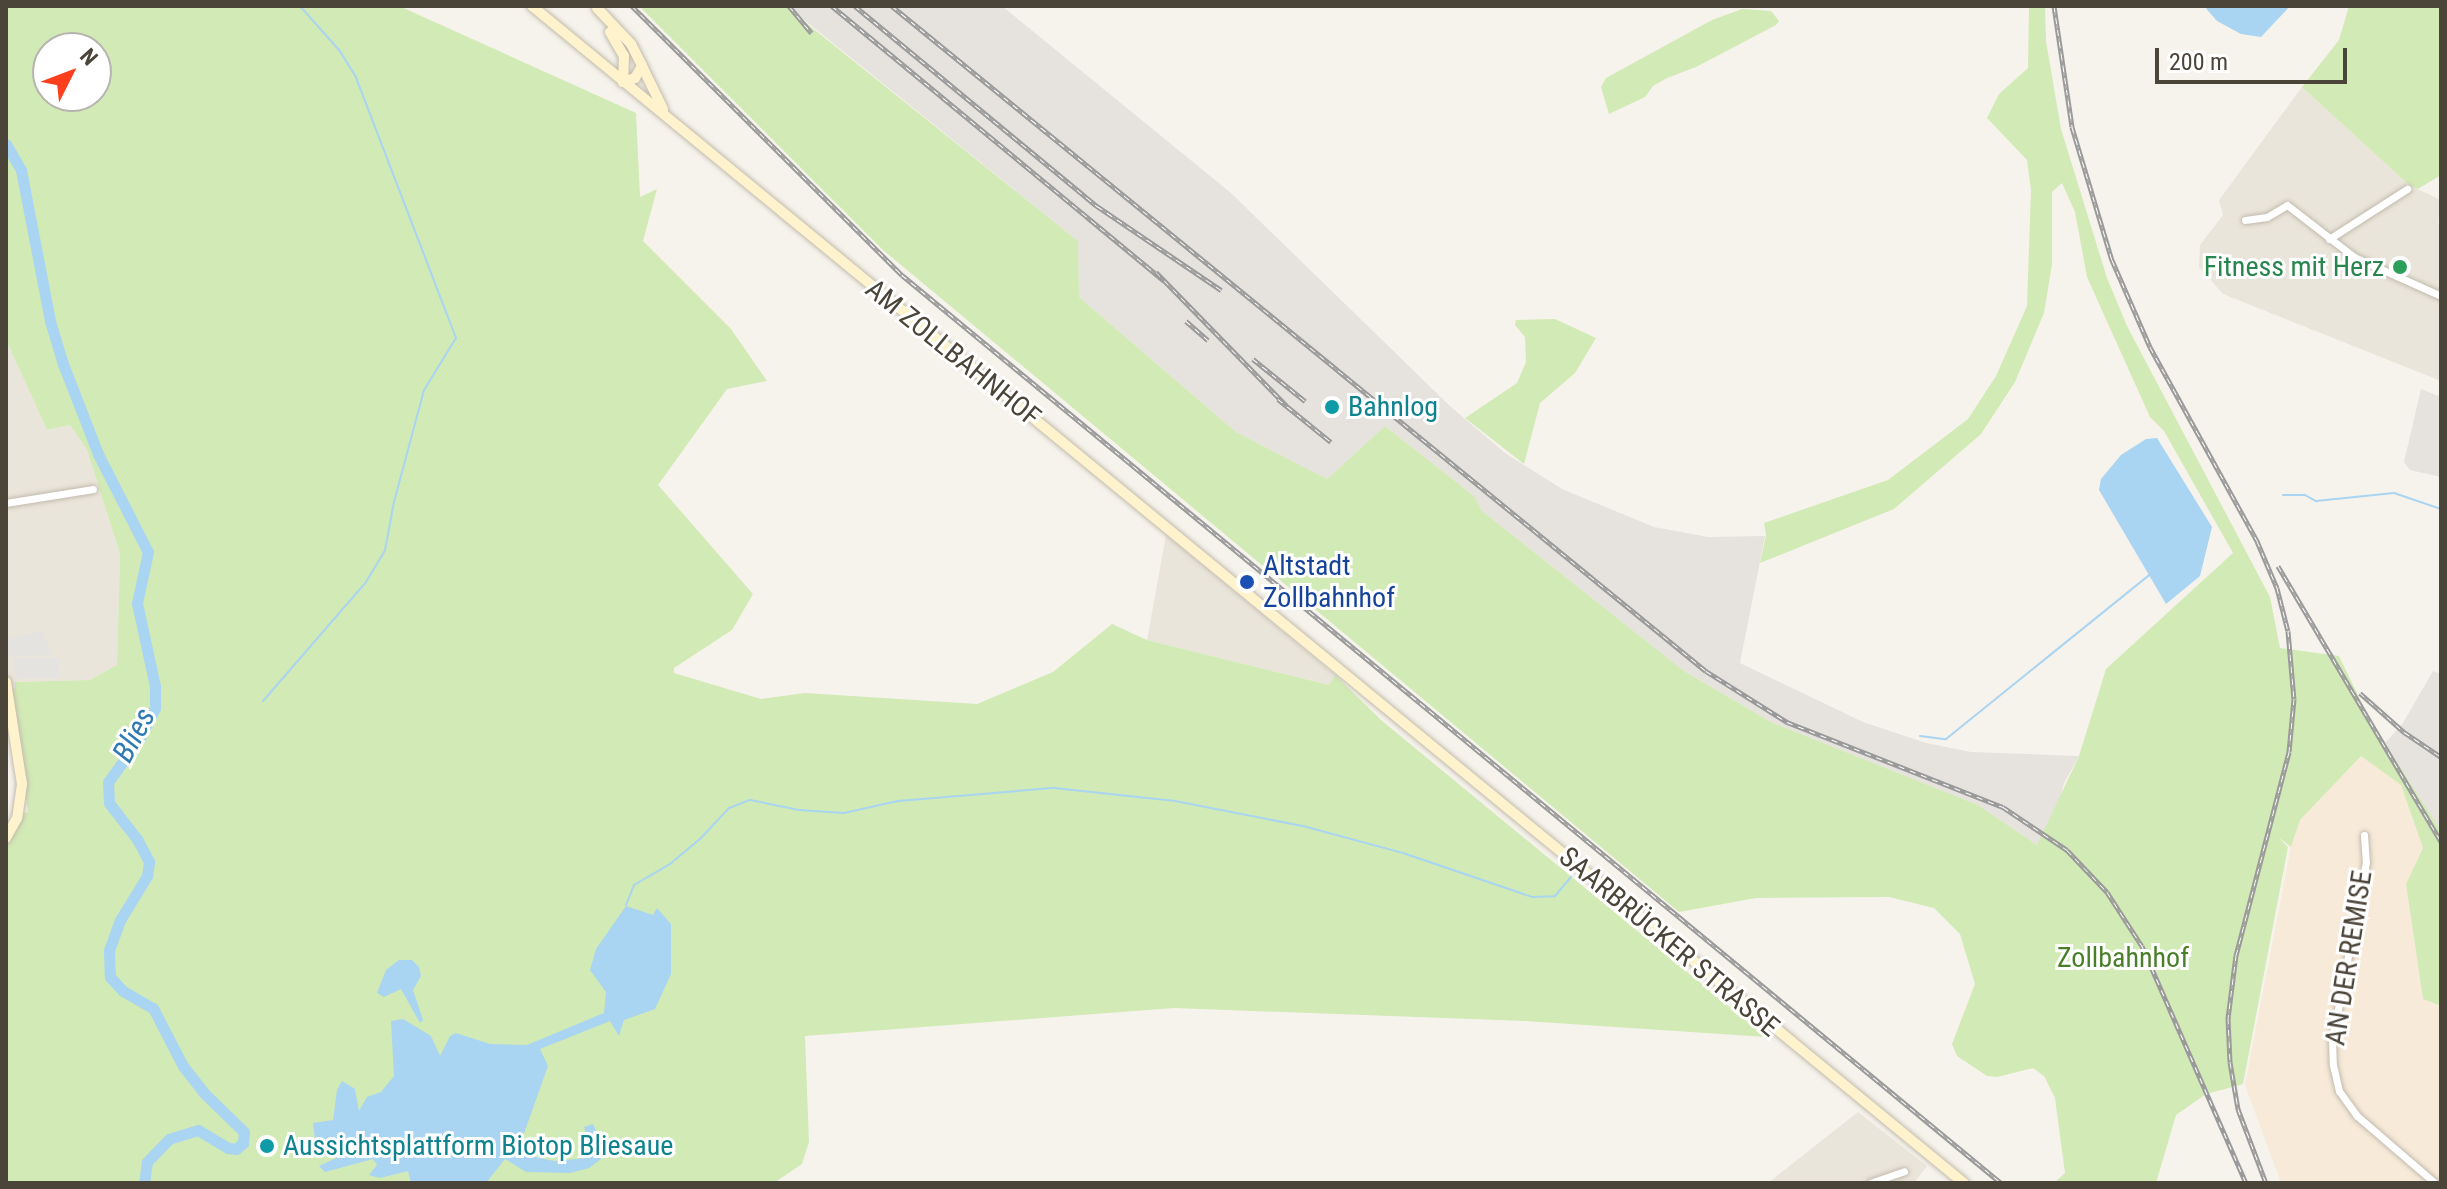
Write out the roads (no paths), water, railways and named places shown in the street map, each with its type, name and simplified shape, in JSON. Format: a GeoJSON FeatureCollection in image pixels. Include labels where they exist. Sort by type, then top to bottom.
{"type":"FeatureCollection","features":[{"type":"Feature","properties":{"kind":"main road","name":"AM ZOLLBAHNHOF"},"geometry":{"type":"LineString","coordinates":[[532,6],[1375,699]]}},
{"type":"Feature","properties":{"kind":"main road"},"geometry":{"type":"LineString","coordinates":[[597,7],[621,46],[623,82],[635,78],[642,66]]}},
{"type":"Feature","properties":{"kind":"main road"},"geometry":{"type":"LineString","coordinates":[[597,7],[631,44],[654,96],[671,120]]}},
{"type":"Feature","properties":{"kind":"main road"},"geometry":{"type":"LineString","coordinates":[[601,63],[616,59],[621,46]]}},
{"type":"Feature","properties":{"kind":"main road"},"geometry":{"type":"LineString","coordinates":[[6,838],[20,807],[22,784],[7,688]]}},
{"type":"Feature","properties":{"kind":"main road","name":"SAARBRÜCKER STRASSE"},"geometry":{"type":"LineString","coordinates":[[1375,699],[1964,1183]]}},
{"type":"Feature","properties":{"kind":"street"},"geometry":{"type":"LineString","coordinates":[[2329,239],[2407,189]]}},
{"type":"Feature","properties":{"kind":"street"},"geometry":{"type":"LineString","coordinates":[[2245,220],[2267,217],[2287,205],[2354,257],[2441,296]]}},
{"type":"Feature","properties":{"kind":"street"},"geometry":{"type":"LineString","coordinates":[[6,503],[93,489]]}},
{"type":"Feature","properties":{"kind":"street","name":"AN DER REMISE"},"geometry":{"type":"LineString","coordinates":[[2364,835],[2366,862],[2332,1040],[2333,1065],[2339,1091],[2357,1116],[2435,1183]]}},
{"type":"Feature","properties":{"kind":"street"},"geometry":{"type":"LineString","coordinates":[[1870,1183],[1904,1171]]}},
{"type":"Feature","properties":{"kind":"water"},"geometry":{"type":"Polygon","coordinates":[[[2204,6],[2290,6],[2261,37],[2241,34],[2217,21],[2204,6]]]}},
{"type":"Feature","properties":{"kind":"water"},"geometry":{"type":"Polygon","coordinates":[[[2157,438],[2212,527],[2200,576],[2166,604],[2099,490],[2101,479],[2121,455],[2146,439],[2157,438]]]}},
{"type":"Feature","properties":{"kind":"water"},"geometry":{"type":"Polygon","coordinates":[[[626,906],[653,915],[657,908],[671,924],[671,974],[655,1009],[624,1020],[619,1036],[610,1021],[540,1049],[548,1066],[517,1153],[554,1161],[587,1158],[591,1151],[584,1127],[593,1124],[605,1150],[601,1159],[589,1168],[570,1173],[526,1172],[505,1159],[486,1183],[411,1183],[408,1171],[380,1178],[369,1175],[377,1165],[373,1159],[325,1172],[319,1166],[360,1147],[353,1142],[334,1150],[316,1148],[313,1123],[333,1120],[337,1090],[342,1081],[355,1089],[359,1111],[367,1097],[381,1092],[394,1076],[391,1021],[403,1019],[431,1036],[440,1056],[450,1036],[456,1033],[490,1044],[527,1045],[604,1013],[606,992],[590,970],[596,949],[626,906]]]}},
{"type":"Feature","properties":{"kind":"water"},"geometry":{"type":"Polygon","coordinates":[[[399,960],[412,960],[419,967],[421,976],[413,990],[423,1020],[420,1023],[401,989],[384,997],[377,993],[386,970],[399,960]]]}},
{"type":"Feature","properties":{"kind":"waterway"},"geometry":{"type":"LineString","coordinates":[[263,701],[366,582],[385,550],[394,502],[424,390],[456,338],[356,77],[339,50],[300,6]]}},
{"type":"Feature","properties":{"kind":"waterway","name":"Blies"},"geometry":{"type":"LineString","coordinates":[[6,144],[21,170],[50,321],[63,364],[98,454],[148,552],[137,603],[155,686],[155,708],[140,738],[108,782],[109,803],[137,839],[149,862],[147,876],[120,920],[109,951],[110,977],[123,991],[153,1008],[183,1066],[203,1092],[244,1132],[243,1143],[236,1149],[228,1148],[198,1130],[169,1139],[147,1162],[144,1183]]}},
{"type":"Feature","properties":{"kind":"waterway"},"geometry":{"type":"LineString","coordinates":[[2283,495],[2305,495],[2316,501],[2394,493],[2441,509]]}},
{"type":"Feature","properties":{"kind":"waterway"},"geometry":{"type":"LineString","coordinates":[[1920,736],[1946,739],[2149,575]]}},
{"type":"Feature","properties":{"kind":"waterway"},"geometry":{"type":"LineString","coordinates":[[626,905],[634,885],[670,864],[700,839],[729,808],[750,800],[799,810],[844,813],[898,801],[1054,788],[1175,801],[1303,826],[1403,853],[1532,897],[1555,896],[1571,877]]}},
{"type":"Feature","properties":{"kind":"railway"},"geometry":{"type":"LineString","coordinates":[[632,6],[902,275],[2001,1183]]}},
{"type":"Feature","properties":{"kind":"railway"},"geometry":{"type":"LineString","coordinates":[[789,6],[812,33]]}},
{"type":"Feature","properties":{"kind":"railway"},"geometry":{"type":"LineString","coordinates":[[832,6],[1164,281]]}},
{"type":"Feature","properties":{"kind":"railway"},"geometry":{"type":"LineString","coordinates":[[855,6],[1097,206],[1221,290]]}},
{"type":"Feature","properties":{"kind":"railway"},"geometry":{"type":"LineString","coordinates":[[892,6],[1706,671],[1787,722],[2003,807],[2067,850],[2107,892],[2142,946],[2246,1183]]}},
{"type":"Feature","properties":{"kind":"railway"},"geometry":{"type":"LineString","coordinates":[[2054,6],[2072,127],[2112,260],[2150,347],[2257,541],[2277,588],[2288,631],[2294,699],[2289,752],[2236,955],[2228,1018],[2230,1062],[2238,1109],[2266,1183]]}},
{"type":"Feature","properties":{"kind":"railway"},"geometry":{"type":"LineString","coordinates":[[1156,272],[1286,405]]}},
{"type":"Feature","properties":{"kind":"railway"},"geometry":{"type":"LineString","coordinates":[[1186,321],[1208,340]]}},
{"type":"Feature","properties":{"kind":"railway"},"geometry":{"type":"LineString","coordinates":[[1253,359],[1305,401]]}},
{"type":"Feature","properties":{"kind":"railway"},"geometry":{"type":"LineString","coordinates":[[1278,399],[1331,442]]}},
{"type":"Feature","properties":{"kind":"railway"},"geometry":{"type":"LineString","coordinates":[[2278,566],[2441,842]]}},
{"type":"Feature","properties":{"kind":"railway"},"geometry":{"type":"LineString","coordinates":[[2360,693],[2404,732],[2441,757]]}},
{"type":"Feature","properties":{"kind":"place","name":"Fitness mit Herz"},"geometry":{"type":"Point","coordinates":[2400,267]}},
{"type":"Feature","properties":{"kind":"place","name":"Bahnlog"},"geometry":{"type":"Point","coordinates":[1332,407]}},
{"type":"Feature","properties":{"kind":"place","name":"Altstadt Zollbahnhof"},"geometry":{"type":"Point","coordinates":[1247,582]}},
{"type":"Feature","properties":{"kind":"place","name":"Aussichtsplattform Biotop Bliesaue"},"geometry":{"type":"Point","coordinates":[267,1146]}},
{"type":"Feature","properties":{"kind":"park label","name":"Zollbahnhof"},"geometry":{"type":"Point","coordinates":[2123,958]}}]}
